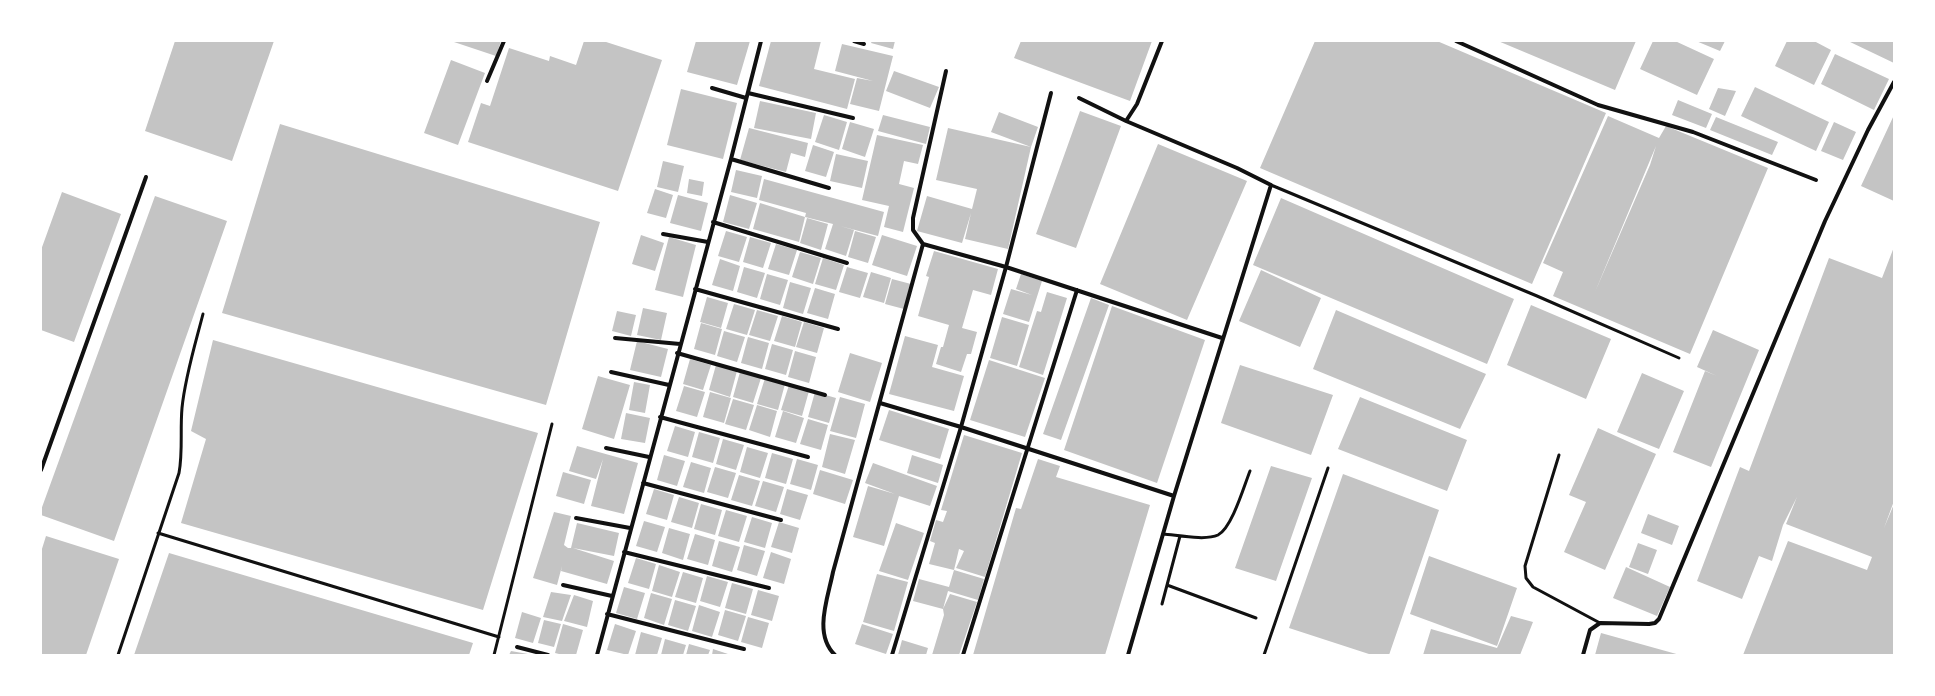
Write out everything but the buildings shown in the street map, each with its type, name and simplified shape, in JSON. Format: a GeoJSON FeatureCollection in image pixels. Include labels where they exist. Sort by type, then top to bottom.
{"type":"FeatureCollection","features":[{"type":"Feature","properties":{"kind":"street"},"geometry":{"type":"LineString","coordinates":[[487,81],[504,41]]}},
{"type":"Feature","properties":{"kind":"street"},"geometry":{"type":"LineString","coordinates":[[597,655],[677,353],[731,159],[761,41]]}},
{"type":"Feature","properties":{"kind":"street"},"geometry":{"type":"LineString","coordinates":[[854,41],[864,44]]}},
{"type":"Feature","properties":{"kind":"street"},"geometry":{"type":"LineString","coordinates":[[1126,121],[1137,104],[1162,41]]}},
{"type":"Feature","properties":{"kind":"street"},"geometry":{"type":"LineString","coordinates":[[1456,41],[1598,105],[1693,132],[1816,180]]}},
{"type":"Feature","properties":{"kind":"street"},"geometry":{"type":"LineString","coordinates":[[946,71],[913,218],[914,230],[923,244],[1006,267],[1222,338]]}},
{"type":"Feature","properties":{"kind":"street"},"geometry":{"type":"LineString","coordinates":[[1582,655],[1590,630],[1600,623],[1649,624],[1655,623],[1659,619],[1825,220],[1868,130],[1894,82]]}},
{"type":"Feature","properties":{"kind":"street"},"geometry":{"type":"LineString","coordinates":[[712,88],[852,118]]}},
{"type":"Feature","properties":{"kind":"street"},"geometry":{"type":"LineString","coordinates":[[892,655],[961,427],[1006,267],[1051,93]]}},
{"type":"Feature","properties":{"kind":"street"},"geometry":{"type":"LineString","coordinates":[[1079,98],[1126,121],[1237,168],[1271,185],[1222,338],[1128,655]]}},
{"type":"Feature","properties":{"kind":"street"},"geometry":{"type":"LineString","coordinates":[[731,159],[829,188]]}},
{"type":"Feature","properties":{"kind":"street"},"geometry":{"type":"LineString","coordinates":[[41,470],[146,177]]}},
{"type":"Feature","properties":{"kind":"street"},"geometry":{"type":"LineString","coordinates":[[713,222],[847,263]]}},
{"type":"Feature","properties":{"kind":"street"},"geometry":{"type":"LineString","coordinates":[[663,234],[708,242]]}},
{"type":"Feature","properties":{"kind":"street"},"geometry":{"type":"LineString","coordinates":[[835,655],[828,648],[822,627],[833,572],[923,244]]}},
{"type":"Feature","properties":{"kind":"street"},"geometry":{"type":"LineString","coordinates":[[695,289],[838,329]]}},
{"type":"Feature","properties":{"kind":"street"},"geometry":{"type":"LineString","coordinates":[[963,655],[1077,290]]}},
{"type":"Feature","properties":{"kind":"street"},"geometry":{"type":"LineString","coordinates":[[615,338],[680,344]]}},
{"type":"Feature","properties":{"kind":"street"},"geometry":{"type":"LineString","coordinates":[[677,353],[825,395]]}},
{"type":"Feature","properties":{"kind":"street"},"geometry":{"type":"LineString","coordinates":[[611,372],[669,385]]}},
{"type":"Feature","properties":{"kind":"street"},"geometry":{"type":"LineString","coordinates":[[880,403],[961,427],[1174,496]]}},
{"type":"Feature","properties":{"kind":"street"},"geometry":{"type":"LineString","coordinates":[[660,417],[808,457]]}},
{"type":"Feature","properties":{"kind":"street"},"geometry":{"type":"LineString","coordinates":[[606,448],[649,457]]}},
{"type":"Feature","properties":{"kind":"street"},"geometry":{"type":"LineString","coordinates":[[643,483],[781,520]]}},
{"type":"Feature","properties":{"kind":"street"},"geometry":{"type":"LineString","coordinates":[[576,518],[630,528]]}},
{"type":"Feature","properties":{"kind":"street"},"geometry":{"type":"LineString","coordinates":[[624,552],[769,588]]}},
{"type":"Feature","properties":{"kind":"street"},"geometry":{"type":"LineString","coordinates":[[563,585],[612,596]]}},
{"type":"Feature","properties":{"kind":"street"},"geometry":{"type":"LineString","coordinates":[[607,614],[744,649]]}},
{"type":"Feature","properties":{"kind":"street"},"geometry":{"type":"LineString","coordinates":[[517,646],[548,655]]}},
{"type":"Feature","properties":{"kind":"lane"},"geometry":{"type":"LineString","coordinates":[[1271,185],[1537,296],[1679,358]]}},
{"type":"Feature","properties":{"kind":"lane"},"geometry":{"type":"LineString","coordinates":[[118,655],[181,462],[182,407],[203,314]]}},
{"type":"Feature","properties":{"kind":"lane"},"geometry":{"type":"LineString","coordinates":[[494,655],[552,424]]}},
{"type":"Feature","properties":{"kind":"lane"},"geometry":{"type":"LineString","coordinates":[[1559,454],[1525,566],[1526,578],[1533,587],[1600,623]]}},
{"type":"Feature","properties":{"kind":"lane"},"geometry":{"type":"LineString","coordinates":[[1264,655],[1328,468]]}},
{"type":"Feature","properties":{"kind":"lane"},"geometry":{"type":"LineString","coordinates":[[1163,534],[1199,538],[1218,535],[1228,525],[1250,472]]}},
{"type":"Feature","properties":{"kind":"lane"},"geometry":{"type":"LineString","coordinates":[[158,533],[499,637]]}},
{"type":"Feature","properties":{"kind":"lane"},"geometry":{"type":"LineString","coordinates":[[1162,604],[1180,536]]}},
{"type":"Feature","properties":{"kind":"lane"},"geometry":{"type":"LineString","coordinates":[[1167,585],[1256,618]]}}]}
